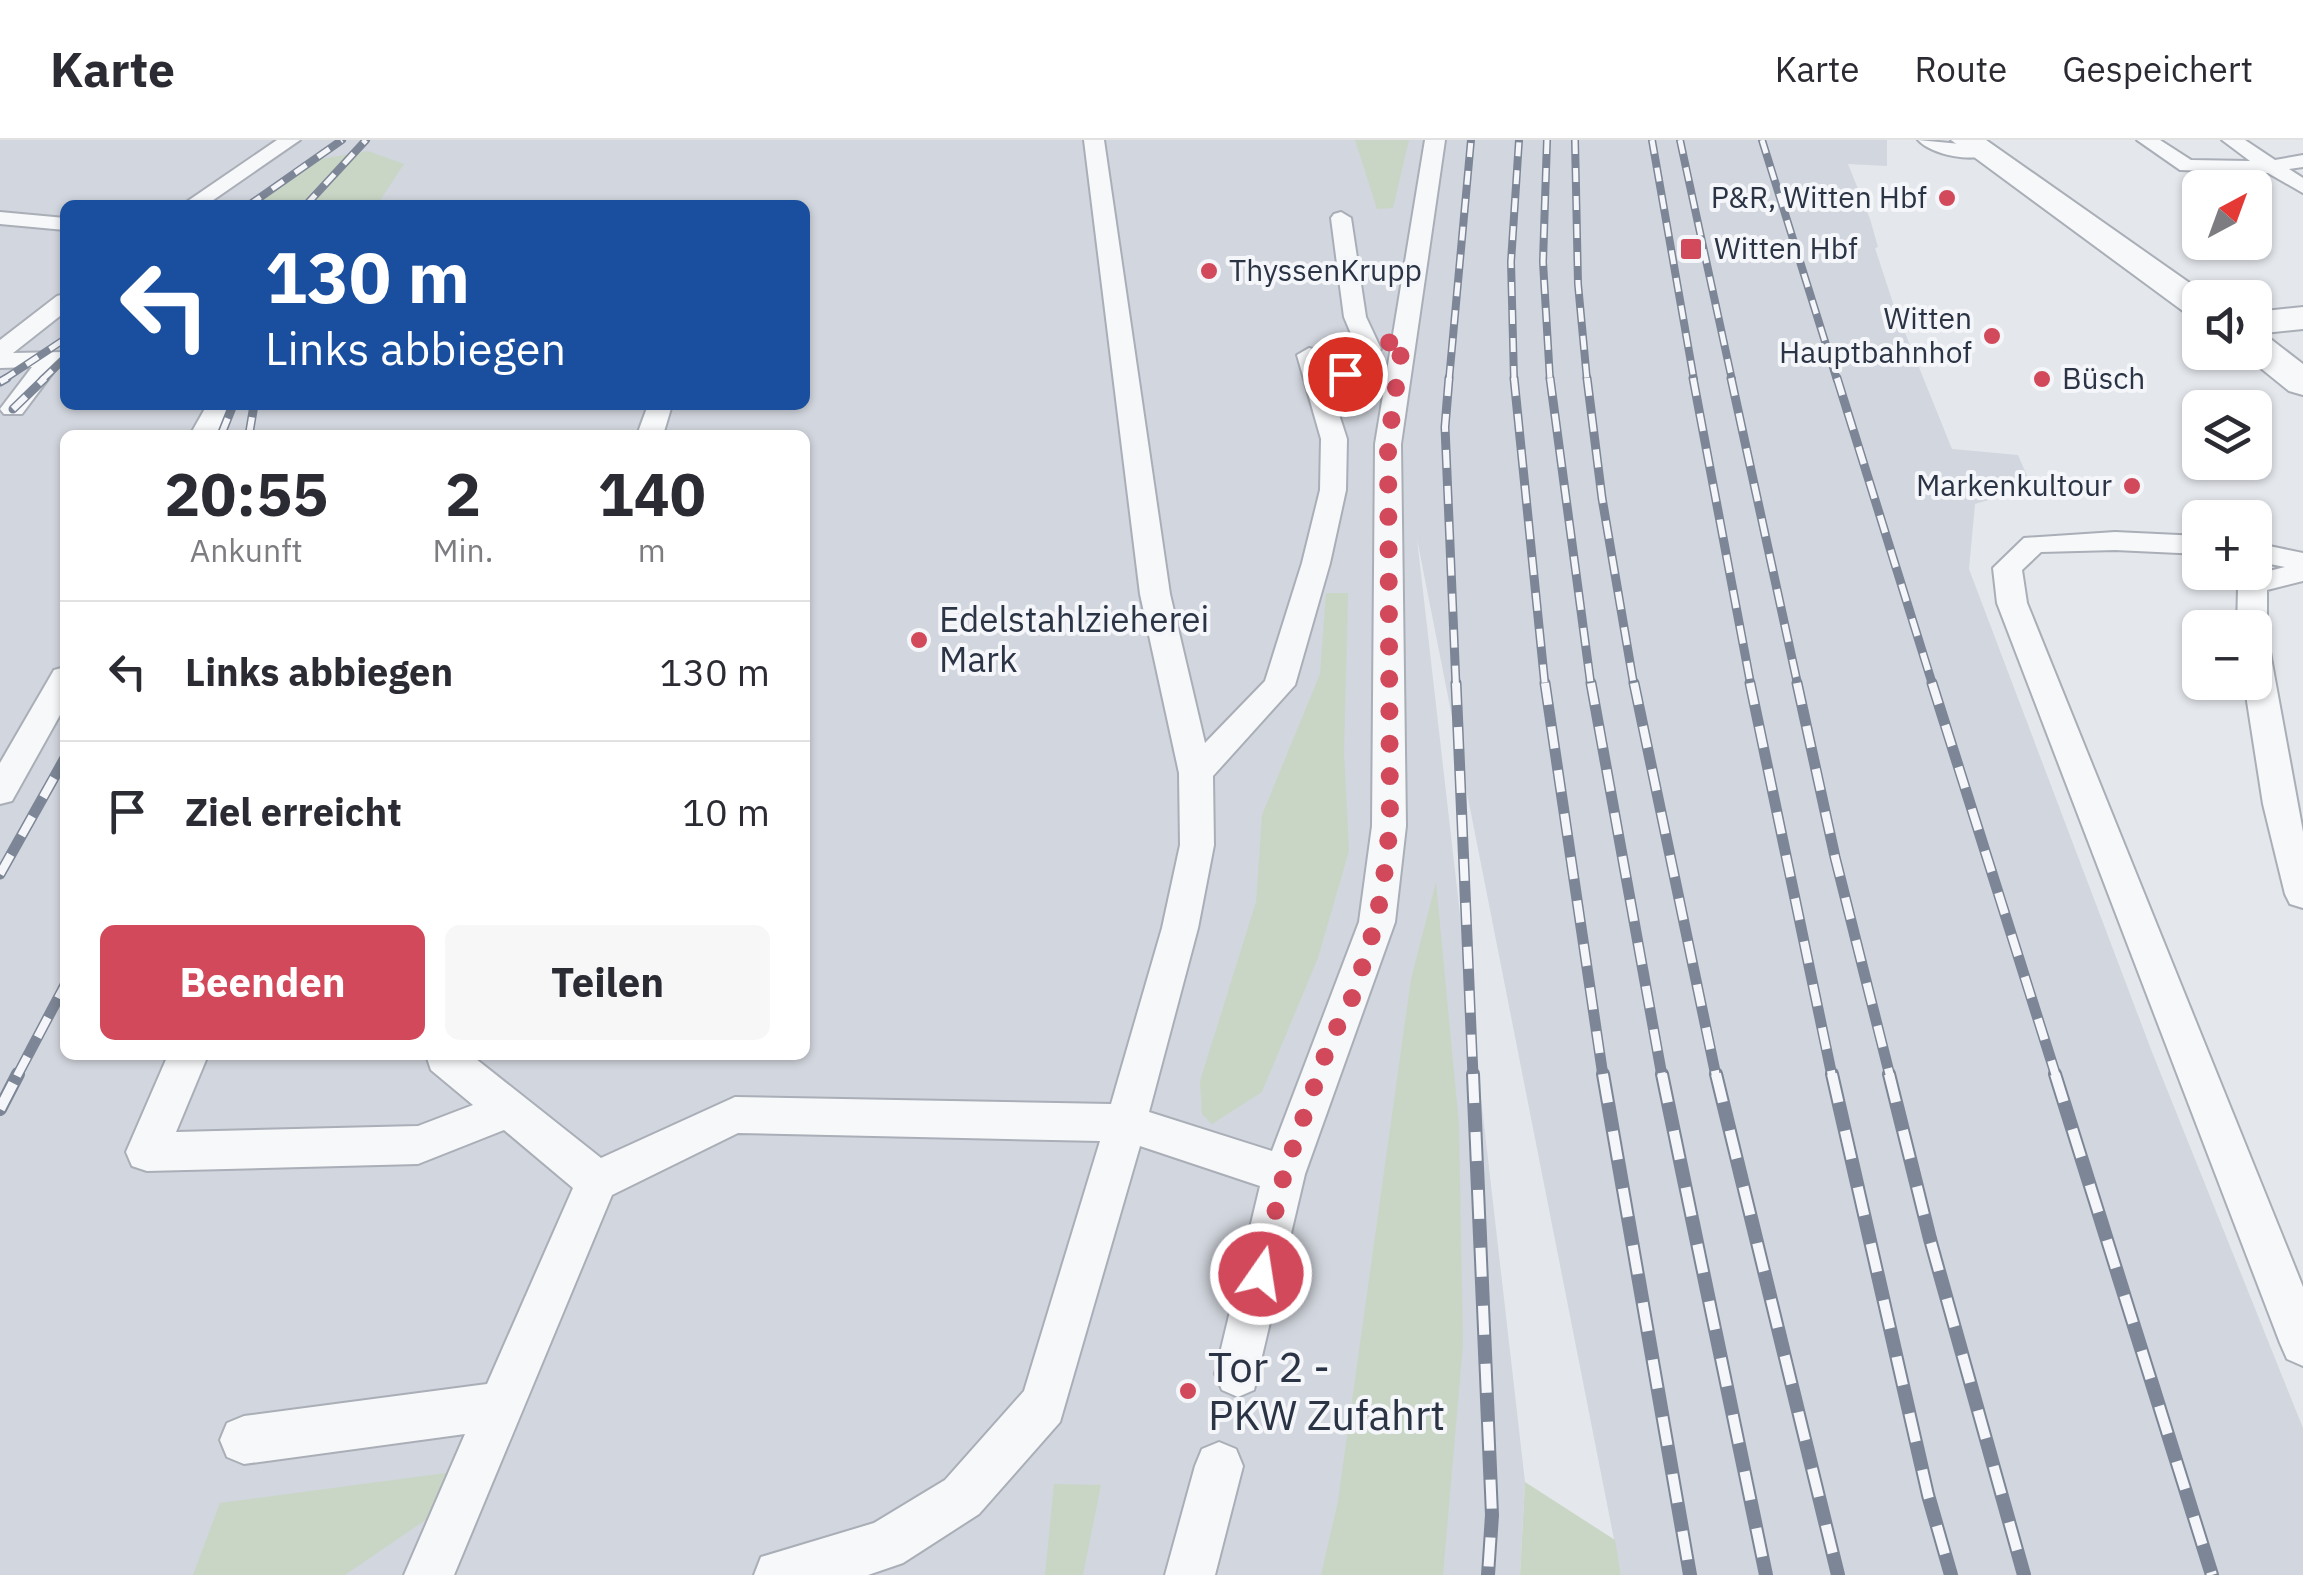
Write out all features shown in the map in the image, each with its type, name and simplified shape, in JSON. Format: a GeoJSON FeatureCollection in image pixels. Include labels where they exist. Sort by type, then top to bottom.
{"type":"FeatureCollection","features":[{"type":"Feature","properties":{"kind":"street"},"geometry":{"type":"LineString","coordinates":[[1974,146],[2182,293]]}},
{"type":"Feature","properties":{"kind":"street"},"geometry":{"type":"LineString","coordinates":[[2272,321],[2303,318]]}},
{"type":"Feature","properties":{"kind":"street"},"geometry":{"type":"LineString","coordinates":[[2272,358],[2303,383]]}},
{"type":"Feature","properties":{"kind":"lane"},"geometry":{"type":"LineString","coordinates":[[200,200],[290,140]]}},
{"type":"Feature","properties":{"kind":"lane"},"geometry":{"type":"LineString","coordinates":[[778,1575],[814,1568],[884,1545],[962,1497],[1044,1405],[1180,928],[1197,845],[1196,773],[1154,594],[1094,140]]}},
{"type":"Feature","properties":{"kind":"lane"},"geometry":{"type":"LineString","coordinates":[[1238,1374],[1284,1174],[1330,1041],[1354,994],[1376,922],[1384,877],[1390,826],[1388,444],[1435,140]]}},
{"type":"Feature","properties":{"kind":"lane"},"geometry":{"type":"LineString","coordinates":[[1928,140],[1936,146],[1974,146]]}},
{"type":"Feature","properties":{"kind":"lane"},"geometry":{"type":"LineString","coordinates":[[2147,140],[2188,166],[2268,167],[2303,161]]}},
{"type":"Feature","properties":{"kind":"lane"},"geometry":{"type":"LineString","coordinates":[[2232,140],[2303,187]]}},
{"type":"Feature","properties":{"kind":"lane"},"geometry":{"type":"LineString","coordinates":[[0,218],[60,224]]}},
{"type":"Feature","properties":{"kind":"lane"},"geometry":{"type":"LineString","coordinates":[[1341,218],[1355,317],[1369,349]]}},
{"type":"Feature","properties":{"kind":"lane"},"geometry":{"type":"LineString","coordinates":[[0,352],[60,305]]}},
{"type":"Feature","properties":{"kind":"lane"},"geometry":{"type":"LineString","coordinates":[[1321,398],[1369,349],[1403,338]]}},
{"type":"Feature","properties":{"kind":"lane"},"geometry":{"type":"LineString","coordinates":[[1196,773],[1280,685],[1316,563],[1333,490],[1334,439],[1309,356]]}},
{"type":"Feature","properties":{"kind":"lane"},"geometry":{"type":"LineString","coordinates":[[0,360],[58,359]]}},
{"type":"Feature","properties":{"kind":"lane"},"geometry":{"type":"LineString","coordinates":[[13,409],[58,359]]}},
{"type":"Feature","properties":{"kind":"lane"},"geometry":{"type":"LineString","coordinates":[[2182,544],[2034,544],[2007,568],[2012,602],[2303,1343]]}},
{"type":"Feature","properties":{"kind":"lane"},"geometry":{"type":"LineString","coordinates":[[2272,556],[2303,562]]}},
{"type":"Feature","properties":{"kind":"lane"},"geometry":{"type":"LineString","coordinates":[[2272,575],[2303,572]]}},
{"type":"Feature","properties":{"kind":"lane"},"geometry":{"type":"LineString","coordinates":[[0,792],[60,687]]}},
{"type":"Feature","properties":{"kind":"lane"},"geometry":{"type":"LineString","coordinates":[[2262,700],[2273,780],[2303,894]]}},
{"type":"Feature","properties":{"kind":"lane"},"geometry":{"type":"LineString","coordinates":[[186,1060],[147,1152],[418,1145],[508,1110]]}},
{"type":"Feature","properties":{"kind":"lane"},"geometry":{"type":"LineString","coordinates":[[447,1060],[596,1181]]}},
{"type":"Feature","properties":{"kind":"lane"},"geometry":{"type":"LineString","coordinates":[[429,1575],[596,1181],[735,1115],[1126,1123],[1284,1174]]}},
{"type":"Feature","properties":{"kind":"lane"},"geometry":{"type":"LineString","coordinates":[[244,1440],[500,1406]]}},
{"type":"Feature","properties":{"kind":"lane"},"geometry":{"type":"LineString","coordinates":[[1190,1575],[1219,1466]]}},
{"type":"Feature","properties":{"kind":"shaded area"},"geometry":{"type":"Polygon","coordinates":[[[0,140],[1887,140],[1887,166],[1848,164],[1870,219],[1893,303],[1952,449],[2018,455],[2032,487],[1975,504],[1969,569],[2152,1052],[2303,1428],[2303,1575],[1621,1575],[1417,539],[1525,1482],[1520,1575],[0,1575],[0,140]]]}},
{"type":"Feature","properties":{"kind":"green space"},"geometry":{"type":"Polygon","coordinates":[[[1355,140],[1409,140],[1393,208],[1377,209],[1355,140]]]}},
{"type":"Feature","properties":{"kind":"green space"},"geometry":{"type":"Polygon","coordinates":[[[368,151],[404,164],[380,200],[261,200],[321,159],[368,151]]]}},
{"type":"Feature","properties":{"kind":"green space"},"geometry":{"type":"Polygon","coordinates":[[[1326,593],[1348,593],[1344,752],[1349,851],[1318,958],[1262,1092],[1212,1124],[1202,1114],[1200,1081],[1256,902],[1262,815],[1320,674],[1326,593]]]}},
{"type":"Feature","properties":{"kind":"green space"},"geometry":{"type":"Polygon","coordinates":[[[1436,882],[1459,1125],[1463,1344],[1443,1575],[1321,1575],[1338,1501],[1411,979],[1436,882]]]}},
{"type":"Feature","properties":{"kind":"green space"},"geometry":{"type":"Polygon","coordinates":[[[446,1473],[453,1489],[443,1508],[345,1575],[193,1575],[220,1503],[446,1473]]]}},
{"type":"Feature","properties":{"kind":"green space"},"geometry":{"type":"Polygon","coordinates":[[[1525,1482],[1615,1540],[1621,1575],[1520,1575],[1525,1482]]]}},
{"type":"Feature","properties":{"kind":"green space"},"geometry":{"type":"Polygon","coordinates":[[[1054,1484],[1101,1485],[1083,1575],[1045,1575],[1054,1484]]]}},
{"type":"Feature","properties":{"kind":"railway"},"geometry":{"type":"LineString","coordinates":[[256,200],[342,140]]}},
{"type":"Feature","properties":{"kind":"railway"},"geometry":{"type":"LineString","coordinates":[[311,200],[366,140]]}},
{"type":"Feature","properties":{"kind":"railway"},"geometry":{"type":"LineString","coordinates":[[1449,380],[1471,140]]}},
{"type":"Feature","properties":{"kind":"railway"},"geometry":{"type":"LineString","coordinates":[[1514,380],[1511,262],[1519,140]]}},
{"type":"Feature","properties":{"kind":"railway"},"geometry":{"type":"LineString","coordinates":[[1547,140],[1543,262],[1550,380]]}},
{"type":"Feature","properties":{"kind":"railway"},"geometry":{"type":"LineString","coordinates":[[1575,140],[1578,284],[1587,380]]}},
{"type":"Feature","properties":{"kind":"railway"},"geometry":{"type":"LineString","coordinates":[[1652,140],[1694,380]]}},
{"type":"Feature","properties":{"kind":"railway"},"geometry":{"type":"LineString","coordinates":[[1680,140],[1732,380]]}},
{"type":"Feature","properties":{"kind":"railway"},"geometry":{"type":"LineString","coordinates":[[1762,140],[1837,380]]}},
{"type":"Feature","properties":{"kind":"railway"},"geometry":{"type":"LineString","coordinates":[[3,380],[60,342]]}},
{"type":"Feature","properties":{"kind":"railway"},"geometry":{"type":"LineString","coordinates":[[42,380],[60,363]]}},
{"type":"Feature","properties":{"kind":"railway"},"geometry":{"type":"LineString","coordinates":[[0,382],[7,378]]}},
{"type":"Feature","properties":{"kind":"railway"},"geometry":{"type":"LineString","coordinates":[[13,409],[45,378]]}},
{"type":"Feature","properties":{"kind":"railway"},"geometry":{"type":"LineString","coordinates":[[1449,378],[1445,427],[1456,686]]}},
{"type":"Feature","properties":{"kind":"railway"},"geometry":{"type":"LineString","coordinates":[[1514,378],[1545,686]]}},
{"type":"Feature","properties":{"kind":"railway"},"geometry":{"type":"LineString","coordinates":[[1550,378],[1591,686]]}},
{"type":"Feature","properties":{"kind":"railway"},"geometry":{"type":"LineString","coordinates":[[1587,378],[1602,498],[1634,686]]}},
{"type":"Feature","properties":{"kind":"railway"},"geometry":{"type":"LineString","coordinates":[[1693,378],[1751,686]]}},
{"type":"Feature","properties":{"kind":"railway"},"geometry":{"type":"LineString","coordinates":[[1731,378],[1798,686]]}},
{"type":"Feature","properties":{"kind":"railway"},"geometry":{"type":"LineString","coordinates":[[1837,378],[1933,686]]}},
{"type":"Feature","properties":{"kind":"railway"},"geometry":{"type":"LineString","coordinates":[[223,430],[231,410]]}},
{"type":"Feature","properties":{"kind":"railway"},"geometry":{"type":"LineString","coordinates":[[250,430],[253,410]]}},
{"type":"Feature","properties":{"kind":"railway"},"geometry":{"type":"LineString","coordinates":[[1456,683],[1473,1076]]}},
{"type":"Feature","properties":{"kind":"railway"},"geometry":{"type":"LineString","coordinates":[[1545,683],[1603,1076]]}},
{"type":"Feature","properties":{"kind":"railway"},"geometry":{"type":"LineString","coordinates":[[1591,683],[1662,1076]]}},
{"type":"Feature","properties":{"kind":"railway"},"geometry":{"type":"LineString","coordinates":[[1634,683],[1716,1076]]}},
{"type":"Feature","properties":{"kind":"railway"},"geometry":{"type":"LineString","coordinates":[[1750,683],[1832,1076]]}},
{"type":"Feature","properties":{"kind":"railway"},"geometry":{"type":"LineString","coordinates":[[1797,683],[1835,857],[1890,1076]]}},
{"type":"Feature","properties":{"kind":"railway"},"geometry":{"type":"LineString","coordinates":[[1932,683],[2056,1076]]}},
{"type":"Feature","properties":{"kind":"railway"},"geometry":{"type":"LineString","coordinates":[[0,874],[60,767]]}},
{"type":"Feature","properties":{"kind":"railway"},"geometry":{"type":"LineString","coordinates":[[17,1076],[60,994]]}},
{"type":"Feature","properties":{"kind":"railway"},"geometry":{"type":"LineString","coordinates":[[0,1109],[18,1074]]}},
{"type":"Feature","properties":{"kind":"railway"},"geometry":{"type":"LineString","coordinates":[[1473,1074],[1492,1515],[1488,1575]]}},
{"type":"Feature","properties":{"kind":"railway"},"geometry":{"type":"LineString","coordinates":[[1603,1074],[1690,1575]]}},
{"type":"Feature","properties":{"kind":"railway"},"geometry":{"type":"LineString","coordinates":[[1662,1074],[1766,1575]]}},
{"type":"Feature","properties":{"kind":"railway"},"geometry":{"type":"LineString","coordinates":[[1716,1074],[1838,1575]]}},
{"type":"Feature","properties":{"kind":"railway"},"geometry":{"type":"LineString","coordinates":[[1832,1074],[1928,1495],[1951,1575]]}},
{"type":"Feature","properties":{"kind":"railway"},"geometry":{"type":"LineString","coordinates":[[1889,1074],[1930,1239],[2024,1575]]}},
{"type":"Feature","properties":{"kind":"railway"},"geometry":{"type":"LineString","coordinates":[[2055,1074],[2212,1575]]}},
{"type":"Feature","properties":{"kind":"place","name":"P&R, Witten Hbf"},"geometry":{"type":"Point","coordinates":[1947,198]}},
{"type":"Feature","properties":{"kind":"place","name":"Witten Hbf"},"geometry":{"type":"Point","coordinates":[1691,249]}},
{"type":"Feature","properties":{"kind":"place","name":"ThyssenKrupp"},"geometry":{"type":"Point","coordinates":[1209,271]}},
{"type":"Feature","properties":{"kind":"place","name":"Witten Hauptbahnhof"},"geometry":{"type":"Point","coordinates":[1992,336]}},
{"type":"Feature","properties":{"kind":"place","name":"Büsch"},"geometry":{"type":"Point","coordinates":[2042,379]}},
{"type":"Feature","properties":{"kind":"place","name":"Markenkultour"},"geometry":{"type":"Point","coordinates":[2132,486]}},
{"type":"Feature","properties":{"kind":"place","name":"Edelstahlzieherei Mark"},"geometry":{"type":"Point","coordinates":[919,640]}},
{"type":"Feature","properties":{"kind":"place","name":"Tor 2 - PKW Zufahrt"},"geometry":{"type":"Point","coordinates":[1188,1391]}},
{"type":"Feature","properties":{"kind":"route"},"geometry":{"type":"LineString","coordinates":[[1261,1274],[1284,1174],[1330,1041],[1354,994],[1376,922],[1390,826],[1388,444],[1403,338],[1369,349],[1345,374]]}}]}
